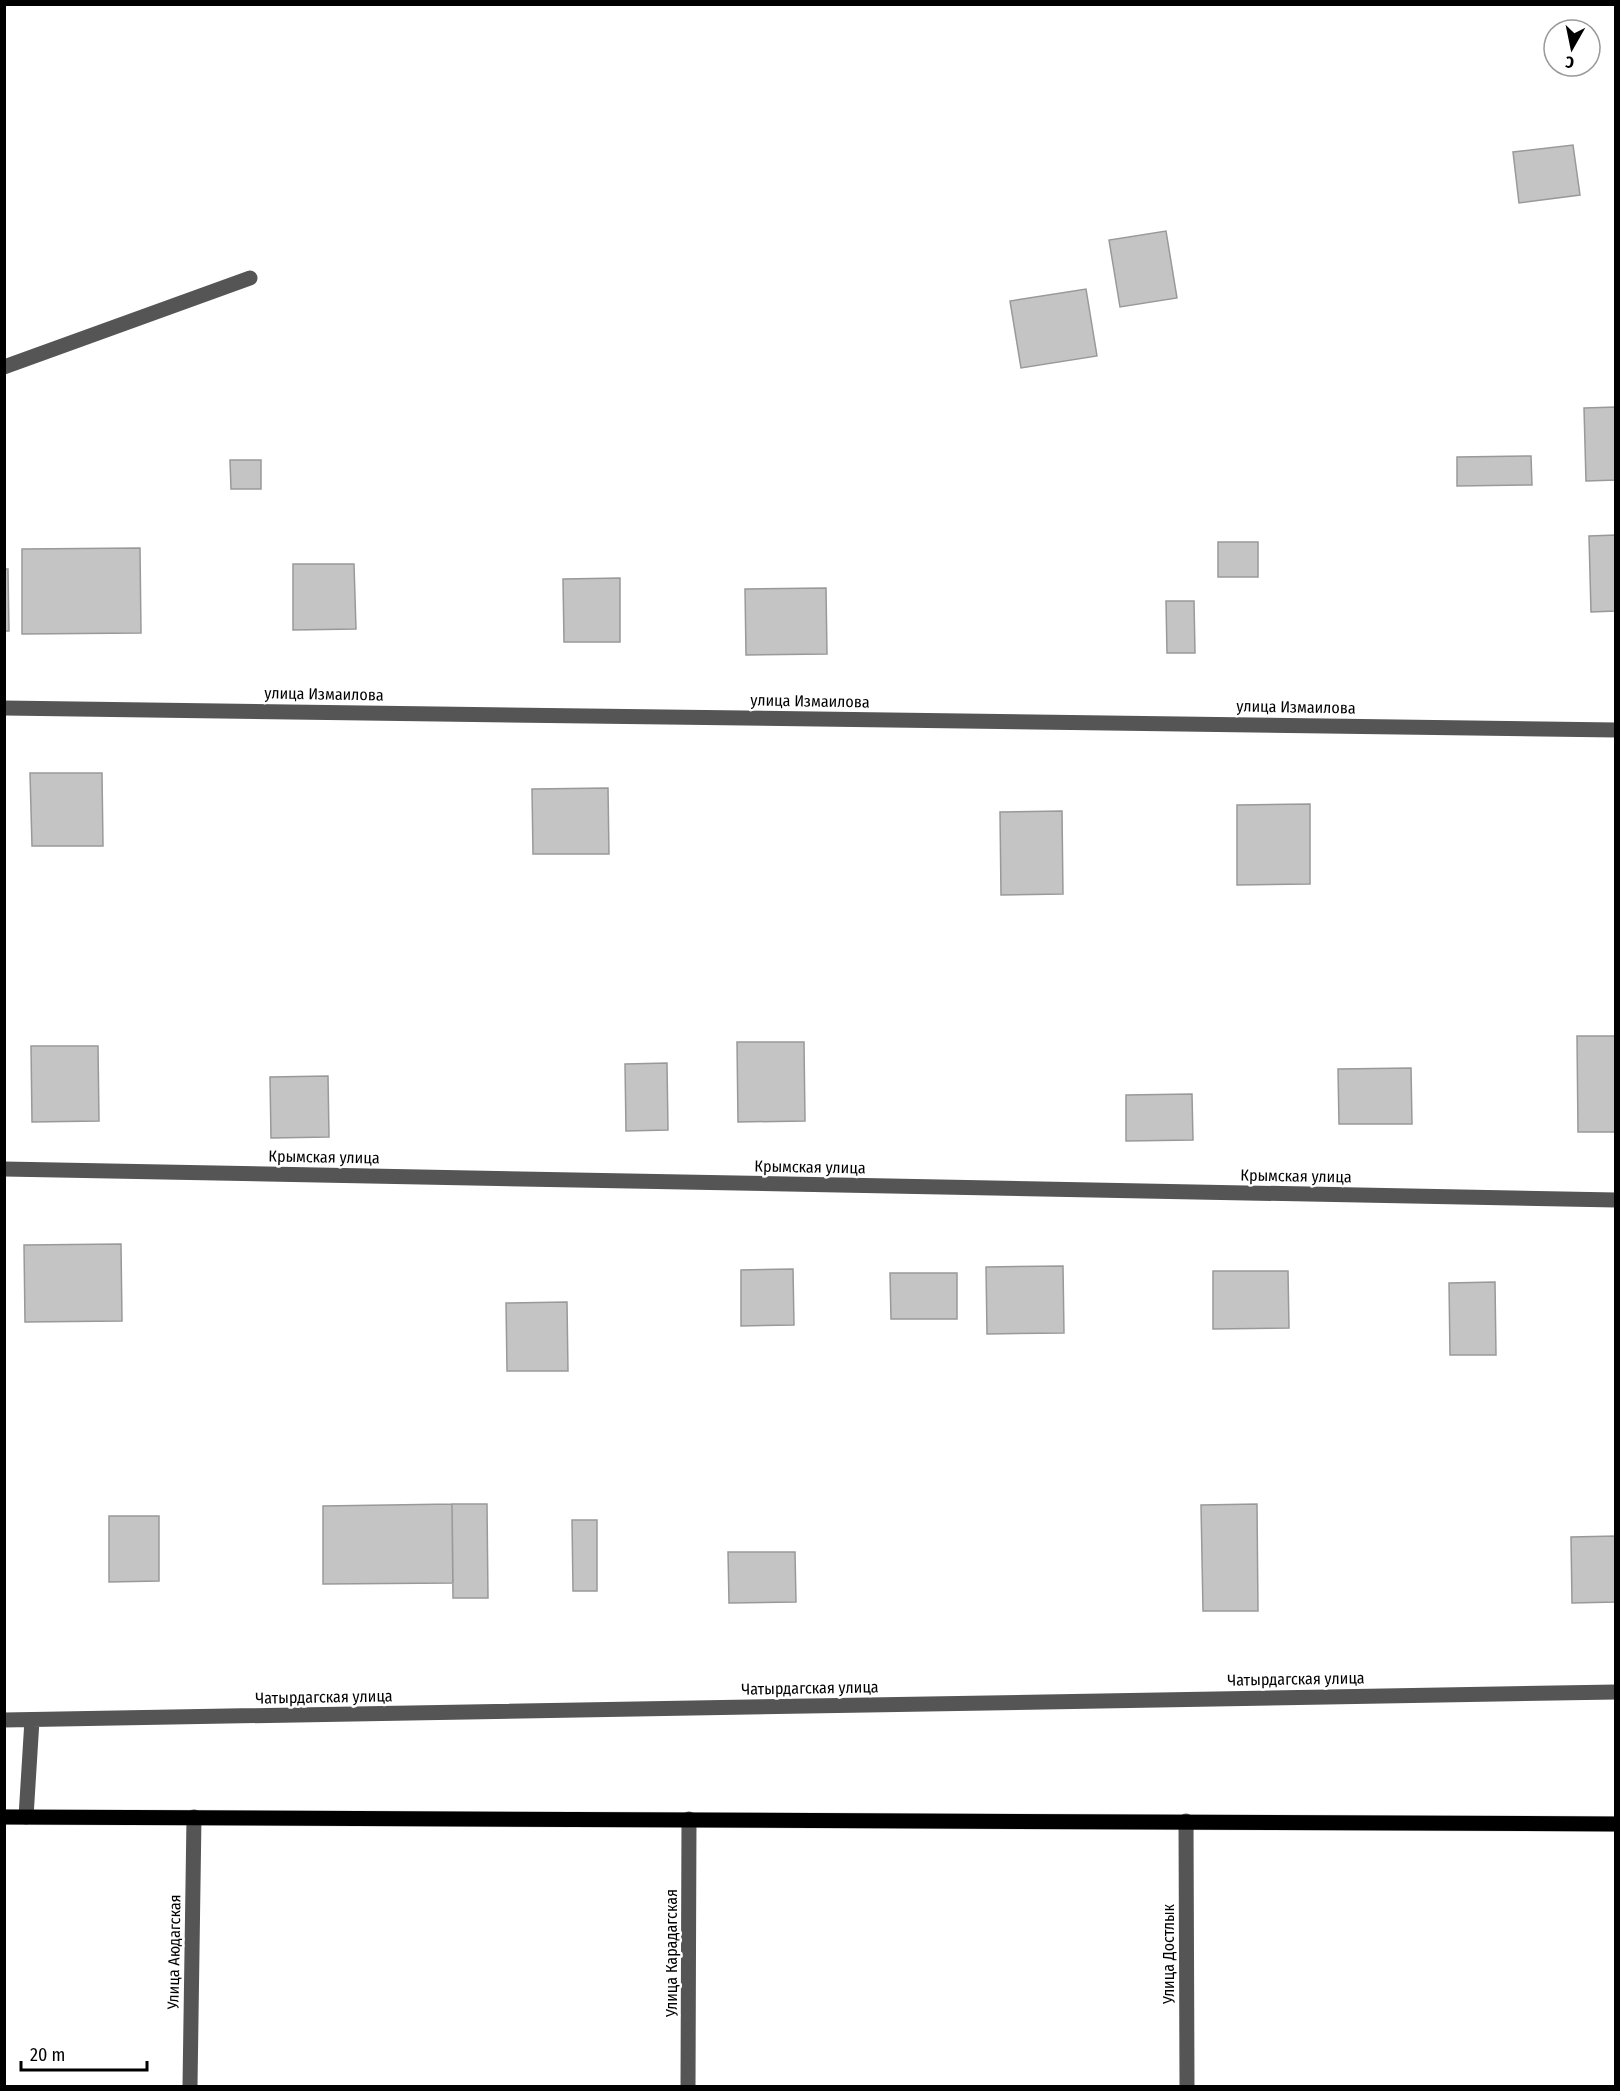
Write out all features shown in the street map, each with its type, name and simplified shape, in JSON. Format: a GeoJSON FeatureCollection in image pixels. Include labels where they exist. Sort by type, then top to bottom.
{"type":"FeatureCollection","features":[{"type":"Feature","properties":{"kind":"main road"},"geometry":{"type":"LineString","coordinates":[[4,1817],[1616,1824]]}},
{"type":"Feature","properties":{"kind":"street"},"geometry":{"type":"LineString","coordinates":[[4,367],[250,278]]}},
{"type":"Feature","properties":{"kind":"street","name":"улица Измаилова"},"geometry":{"type":"LineString","coordinates":[[4,708],[1616,730]]}},
{"type":"Feature","properties":{"kind":"street","name":"Крымская улица"},"geometry":{"type":"LineString","coordinates":[[4,1169],[1616,1200]]}},
{"type":"Feature","properties":{"kind":"street","name":"Чатырдагская улица"},"geometry":{"type":"LineString","coordinates":[[4,1720],[1616,1692]]}},
{"type":"Feature","properties":{"kind":"street"},"geometry":{"type":"LineString","coordinates":[[26,1817],[33,1720]]}},
{"type":"Feature","properties":{"kind":"street","name":"Улица Аюдагская"},"geometry":{"type":"LineString","coordinates":[[190,2086],[194,1817]]}},
{"type":"Feature","properties":{"kind":"street","name":"Улица Карадагская"},"geometry":{"type":"LineString","coordinates":[[688,2086],[689,1819]]}},
{"type":"Feature","properties":{"kind":"street","name":"Улица Достлык"},"geometry":{"type":"LineString","coordinates":[[1186,1821],[1187,2086]]}},
{"type":"Feature","properties":{"kind":"building"},"geometry":{"type":"Polygon","coordinates":[[[1573,145],[1580,195],[1519,203],[1513,152],[1573,145]]]}},
{"type":"Feature","properties":{"kind":"building"},"geometry":{"type":"Polygon","coordinates":[[[1166,231],[1177,298],[1120,307],[1109,240],[1166,231]]]}},
{"type":"Feature","properties":{"kind":"building"},"geometry":{"type":"Polygon","coordinates":[[[1086,289],[1097,356],[1021,368],[1010,301],[1086,289]]]}},
{"type":"Feature","properties":{"kind":"building"},"geometry":{"type":"Polygon","coordinates":[[[1616,407],[1616,480],[1586,481],[1584,408],[1616,407]]]}},
{"type":"Feature","properties":{"kind":"building"},"geometry":{"type":"Polygon","coordinates":[[[1531,456],[1532,485],[1457,486],[1457,457],[1531,456]]]}},
{"type":"Feature","properties":{"kind":"building"},"geometry":{"type":"Polygon","coordinates":[[[230,460],[261,460],[261,489],[231,489],[230,460]]]}},
{"type":"Feature","properties":{"kind":"building"},"geometry":{"type":"Polygon","coordinates":[[[1616,535],[1616,611],[1591,612],[1589,536],[1616,535]]]}},
{"type":"Feature","properties":{"kind":"building"},"geometry":{"type":"Polygon","coordinates":[[[1218,542],[1258,542],[1258,577],[1218,577],[1218,542]]]}},
{"type":"Feature","properties":{"kind":"building"},"geometry":{"type":"Polygon","coordinates":[[[140,548],[141,633],[22,634],[22,549],[140,548]]]}},
{"type":"Feature","properties":{"kind":"building"},"geometry":{"type":"Polygon","coordinates":[[[293,564],[354,564],[356,629],[293,630],[293,564]]]}},
{"type":"Feature","properties":{"kind":"building"},"geometry":{"type":"Polygon","coordinates":[[[4,569],[8,569],[9,631],[4,631],[4,569]]]}},
{"type":"Feature","properties":{"kind":"building"},"geometry":{"type":"Polygon","coordinates":[[[620,578],[620,642],[564,642],[563,579],[620,578]]]}},
{"type":"Feature","properties":{"kind":"building"},"geometry":{"type":"Polygon","coordinates":[[[826,588],[827,654],[746,655],[745,589],[826,588]]]}},
{"type":"Feature","properties":{"kind":"building"},"geometry":{"type":"Polygon","coordinates":[[[1166,601],[1194,601],[1195,653],[1167,653],[1166,601]]]}},
{"type":"Feature","properties":{"kind":"building"},"geometry":{"type":"Polygon","coordinates":[[[30,773],[102,773],[103,846],[32,846],[30,773]]]}},
{"type":"Feature","properties":{"kind":"building"},"geometry":{"type":"Polygon","coordinates":[[[608,788],[609,854],[533,854],[532,789],[608,788]]]}},
{"type":"Feature","properties":{"kind":"building"},"geometry":{"type":"Polygon","coordinates":[[[1310,804],[1310,884],[1237,885],[1237,805],[1310,804]]]}},
{"type":"Feature","properties":{"kind":"building"},"geometry":{"type":"Polygon","coordinates":[[[1062,811],[1063,894],[1001,895],[1000,812],[1062,811]]]}},
{"type":"Feature","properties":{"kind":"building"},"geometry":{"type":"Polygon","coordinates":[[[1577,1036],[1616,1036],[1616,1132],[1578,1132],[1577,1036]]]}},
{"type":"Feature","properties":{"kind":"building"},"geometry":{"type":"Polygon","coordinates":[[[737,1042],[804,1042],[805,1121],[738,1122],[737,1042]]]}},
{"type":"Feature","properties":{"kind":"building"},"geometry":{"type":"Polygon","coordinates":[[[31,1046],[98,1046],[99,1121],[32,1122],[31,1046]]]}},
{"type":"Feature","properties":{"kind":"building"},"geometry":{"type":"Polygon","coordinates":[[[667,1063],[668,1130],[626,1131],[625,1064],[667,1063]]]}},
{"type":"Feature","properties":{"kind":"building"},"geometry":{"type":"Polygon","coordinates":[[[1411,1068],[1412,1124],[1339,1124],[1338,1069],[1411,1068]]]}},
{"type":"Feature","properties":{"kind":"building"},"geometry":{"type":"Polygon","coordinates":[[[328,1076],[329,1137],[271,1138],[270,1077],[328,1076]]]}},
{"type":"Feature","properties":{"kind":"building"},"geometry":{"type":"Polygon","coordinates":[[[1192,1094],[1193,1140],[1126,1141],[1126,1095],[1192,1094]]]}},
{"type":"Feature","properties":{"kind":"building"},"geometry":{"type":"Polygon","coordinates":[[[121,1244],[122,1321],[25,1322],[24,1245],[121,1244]]]}},
{"type":"Feature","properties":{"kind":"building"},"geometry":{"type":"Polygon","coordinates":[[[1063,1266],[1064,1333],[987,1334],[986,1267],[1063,1266]]]}},
{"type":"Feature","properties":{"kind":"building"},"geometry":{"type":"Polygon","coordinates":[[[793,1269],[794,1325],[741,1326],[741,1270],[793,1269]]]}},
{"type":"Feature","properties":{"kind":"building"},"geometry":{"type":"Polygon","coordinates":[[[1213,1271],[1288,1271],[1289,1328],[1213,1329],[1213,1271]]]}},
{"type":"Feature","properties":{"kind":"building"},"geometry":{"type":"Polygon","coordinates":[[[890,1273],[957,1273],[957,1319],[891,1319],[890,1273]]]}},
{"type":"Feature","properties":{"kind":"building"},"geometry":{"type":"Polygon","coordinates":[[[1495,1282],[1496,1355],[1450,1355],[1449,1283],[1495,1282]]]}},
{"type":"Feature","properties":{"kind":"building"},"geometry":{"type":"Polygon","coordinates":[[[567,1302],[568,1371],[507,1371],[506,1303],[567,1302]]]}},
{"type":"Feature","properties":{"kind":"building"},"geometry":{"type":"Polygon","coordinates":[[[452,1504],[453,1583],[323,1584],[323,1506],[452,1504]]]}},
{"type":"Feature","properties":{"kind":"building"},"geometry":{"type":"Polygon","coordinates":[[[452,1504],[487,1504],[488,1598],[453,1598],[452,1504]]]}},
{"type":"Feature","properties":{"kind":"building"},"geometry":{"type":"Polygon","coordinates":[[[1257,1504],[1258,1611],[1203,1611],[1201,1505],[1257,1504]]]}},
{"type":"Feature","properties":{"kind":"building"},"geometry":{"type":"Polygon","coordinates":[[[109,1516],[159,1516],[159,1581],[109,1582],[109,1516]]]}},
{"type":"Feature","properties":{"kind":"building"},"geometry":{"type":"Polygon","coordinates":[[[572,1520],[597,1520],[597,1591],[573,1591],[572,1520]]]}},
{"type":"Feature","properties":{"kind":"building"},"geometry":{"type":"Polygon","coordinates":[[[1616,1536],[1616,1602],[1572,1603],[1571,1537],[1616,1536]]]}},
{"type":"Feature","properties":{"kind":"building"},"geometry":{"type":"Polygon","coordinates":[[[728,1552],[795,1552],[796,1602],[729,1603],[728,1552]]]}}]}
